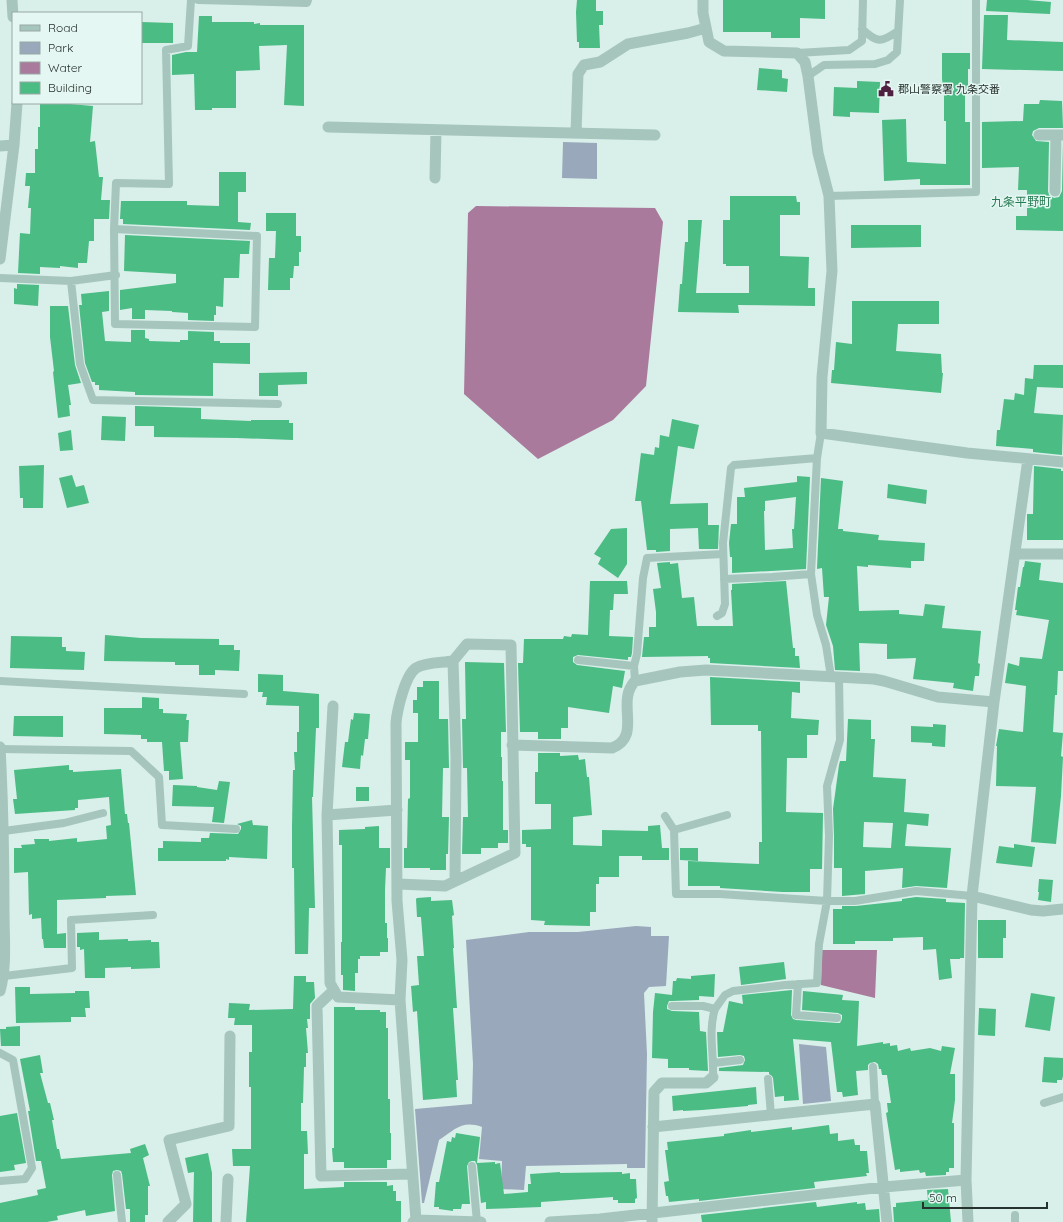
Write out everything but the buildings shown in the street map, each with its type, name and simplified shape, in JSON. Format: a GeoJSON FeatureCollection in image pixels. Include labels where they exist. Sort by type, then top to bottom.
{"type":"FeatureCollection","features":[{"type":"Feature","properties":{"kind":"street"},"geometry":{"type":"LineString","coordinates":[[12,0],[13,12]]}},
{"type":"Feature","properties":{"kind":"street"},"geometry":{"type":"LineString","coordinates":[[703,0],[703,13],[709,42],[724,51],[797,53],[804,62],[808,76],[818,153],[829,196],[832,271],[822,377],[821,433],[967,452],[1063,462]]}},
{"type":"Feature","properties":{"kind":"street"},"geometry":{"type":"LineString","coordinates":[[576,133],[578,74],[584,66],[600,62],[628,44],[688,33],[706,28]]}},
{"type":"Feature","properties":{"kind":"street"},"geometry":{"type":"LineString","coordinates":[[0,259],[0,247],[14,145],[16,104]]}},
{"type":"Feature","properties":{"kind":"street"},"geometry":{"type":"LineString","coordinates":[[328,127],[655,135]]}},
{"type":"Feature","properties":{"kind":"street"},"geometry":{"type":"LineString","coordinates":[[435,178],[436,130]]}},
{"type":"Feature","properties":{"kind":"street"},"geometry":{"type":"LineString","coordinates":[[1039,135],[1059,135],[1055,191]]}},
{"type":"Feature","properties":{"kind":"street"},"geometry":{"type":"LineString","coordinates":[[0,146],[14,145]]}},
{"type":"Feature","properties":{"kind":"street"},"geometry":{"type":"LineString","coordinates":[[968,1222],[966,1180],[972,896],[994,702],[1016,554],[1028,459]]}},
{"type":"Feature","properties":{"kind":"street"},"geometry":{"type":"LineString","coordinates":[[1016,554],[1063,554]]}},
{"type":"Feature","properties":{"kind":"street"},"geometry":{"type":"LineString","coordinates":[[398,884],[444,886],[455,881],[515,853],[511,645],[467,644],[453,661],[456,758],[455,881]]}},
{"type":"Feature","properties":{"kind":"street"},"geometry":{"type":"LineString","coordinates":[[453,661],[423,665],[415,669],[410,674],[398,708],[396,723],[398,884],[402,960],[400,1000],[414,1221],[481,1222]]}},
{"type":"Feature","properties":{"kind":"street"},"geometry":{"type":"LineString","coordinates":[[512,745],[612,748],[619,745],[626,738],[628,693],[635,681],[680,672],[706,670],[884,681],[938,697],[994,702]]}},
{"type":"Feature","properties":{"kind":"street"},"geometry":{"type":"LineString","coordinates":[[333,706],[327,815],[330,983],[338,997],[400,1000]]}},
{"type":"Feature","properties":{"kind":"street"},"geometry":{"type":"LineString","coordinates":[[0,748],[4,831],[4,976],[0,992]]}},
{"type":"Feature","properties":{"kind":"street"},"geometry":{"type":"LineString","coordinates":[[327,815],[397,810]]}},
{"type":"Feature","properties":{"kind":"street"},"geometry":{"type":"LineString","coordinates":[[972,896],[1031,910],[1063,909]]}},
{"type":"Feature","properties":{"kind":"street"},"geometry":{"type":"LineString","coordinates":[[334,990],[317,1006],[321,1176],[412,1174]]}},
{"type":"Feature","properties":{"kind":"street"},"geometry":{"type":"LineString","coordinates":[[168,1222],[186,1204],[169,1140],[229,1126],[230,1036]]}},
{"type":"Feature","properties":{"kind":"street"},"geometry":{"type":"LineString","coordinates":[[652,1218],[654,1092],[662,1083],[706,1084],[713,1077]]}},
{"type":"Feature","properties":{"kind":"street"},"geometry":{"type":"LineString","coordinates":[[653,1127],[875,1104],[887,1222]]}},
{"type":"Feature","properties":{"kind":"street"},"geometry":{"type":"LineString","coordinates":[[226,1222],[228,1179]]}},
{"type":"Feature","properties":{"kind":"street"},"geometry":{"type":"LineString","coordinates":[[550,1222],[652,1218],[884,1187],[966,1180]]}},
{"type":"Feature","properties":{"kind":"lane"},"geometry":{"type":"LineString","coordinates":[[114,229],[257,236],[255,327],[115,324],[116,275],[114,229],[116,182],[169,184],[166,50],[188,46],[191,0]]}},
{"type":"Feature","properties":{"kind":"lane"},"geometry":{"type":"LineString","coordinates":[[198,0],[307,3],[308,0]]}},
{"type":"Feature","properties":{"kind":"lane"},"geometry":{"type":"LineString","coordinates":[[797,53],[849,50],[862,42],[863,0]]}},
{"type":"Feature","properties":{"kind":"lane"},"geometry":{"type":"LineString","coordinates":[[808,76],[824,65],[875,64],[888,60],[896,52],[900,0]]}},
{"type":"Feature","properties":{"kind":"lane"},"geometry":{"type":"LineString","coordinates":[[829,196],[976,192],[976,0]]}},
{"type":"Feature","properties":{"kind":"lane"},"geometry":{"type":"LineString","coordinates":[[862,29],[871,37],[878,40],[887,38],[898,31]]}},
{"type":"Feature","properties":{"kind":"lane"},"geometry":{"type":"LineString","coordinates":[[0,278],[71,281],[116,275]]}},
{"type":"Feature","properties":{"kind":"lane"},"geometry":{"type":"LineString","coordinates":[[71,281],[80,364],[93,400],[278,404]]}},
{"type":"Feature","properties":{"kind":"lane"},"geometry":{"type":"LineString","coordinates":[[713,1077],[714,1063],[711,1020],[715,1009],[725,995],[733,992],[817,983],[819,944],[827,901],[829,836],[827,786],[840,740],[835,677],[817,615],[811,574],[817,458],[821,433]]}},
{"type":"Feature","properties":{"kind":"lane"},"geometry":{"type":"LineString","coordinates":[[717,616],[722,613],[725,604],[723,544],[731,468],[734,465],[817,458]]}},
{"type":"Feature","properties":{"kind":"lane"},"geometry":{"type":"LineString","coordinates":[[635,681],[634,666],[638,654],[643,578],[647,558],[723,554]]}},
{"type":"Feature","properties":{"kind":"lane"},"geometry":{"type":"LineString","coordinates":[[724,579],[772,578],[811,574]]}},
{"type":"Feature","properties":{"kind":"lane"},"geometry":{"type":"LineString","coordinates":[[578,660],[634,666]]}},
{"type":"Feature","properties":{"kind":"lane"},"geometry":{"type":"LineString","coordinates":[[0,681],[244,694]]}},
{"type":"Feature","properties":{"kind":"lane"},"geometry":{"type":"LineString","coordinates":[[0,748],[132,751],[159,777],[162,825],[236,829]]}},
{"type":"Feature","properties":{"kind":"lane"},"geometry":{"type":"LineString","coordinates":[[4,831],[64,824],[103,813]]}},
{"type":"Feature","properties":{"kind":"lane"},"geometry":{"type":"LineString","coordinates":[[674,830],[727,815]]}},
{"type":"Feature","properties":{"kind":"lane"},"geometry":{"type":"LineString","coordinates":[[665,816],[674,830],[676,894],[720,894],[827,901],[855,901],[916,891],[972,896]]}},
{"type":"Feature","properties":{"kind":"lane"},"geometry":{"type":"LineString","coordinates":[[4,976],[72,968],[71,920],[153,915]]}},
{"type":"Feature","properties":{"kind":"lane"},"geometry":{"type":"LineString","coordinates":[[798,984],[796,1015],[837,1018]]}},
{"type":"Feature","properties":{"kind":"lane"},"geometry":{"type":"LineString","coordinates":[[672,1006],[703,1006],[715,1009]]}},
{"type":"Feature","properties":{"kind":"lane"},"geometry":{"type":"LineString","coordinates":[[0,1053],[13,1060],[32,1168],[25,1179],[0,1181]]}},
{"type":"Feature","properties":{"kind":"lane"},"geometry":{"type":"LineString","coordinates":[[714,1063],[740,1060]]}},
{"type":"Feature","properties":{"kind":"lane"},"geometry":{"type":"LineString","coordinates":[[873,1067],[875,1104]]}},
{"type":"Feature","properties":{"kind":"lane"},"geometry":{"type":"LineString","coordinates":[[768,1079],[771,1115]]}},
{"type":"Feature","properties":{"kind":"lane"},"geometry":{"type":"LineString","coordinates":[[1044,1103],[1063,1097]]}},
{"type":"Feature","properties":{"kind":"lane"},"geometry":{"type":"LineString","coordinates":[[472,1166],[477,1222]]}},
{"type":"Feature","properties":{"kind":"lane"},"geometry":{"type":"LineString","coordinates":[[117,1175],[122,1222]]}},
{"type":"Feature","properties":{"kind":"green space"},"geometry":{"type":"Polygon","coordinates":[[[563,142],[597,143],[597,179],[562,178],[563,142]]]}},
{"type":"Feature","properties":{"kind":"green space"},"geometry":{"type":"Polygon","coordinates":[[[636,926],[651,927],[651,936],[669,936],[666,986],[649,987],[644,993],[647,1054],[645,1168],[627,1168],[627,1164],[526,1166],[524,1190],[501,1189],[502,1161],[479,1159],[482,1127],[475,1125],[464,1125],[455,1129],[439,1140],[424,1203],[422,1203],[415,1109],[472,1104],[473,1064],[466,940],[529,932],[578,932],[636,926]]]}},
{"type":"Feature","properties":{"kind":"green space"},"geometry":{"type":"Polygon","coordinates":[[[799,1044],[826,1047],[831,1101],[803,1104],[799,1044]]]}},
{"type":"Feature","properties":{"kind":"water"},"geometry":{"type":"Polygon","coordinates":[[[476,206],[655,208],[663,222],[646,386],[613,420],[538,459],[464,394],[468,213],[476,206]]]}},
{"type":"Feature","properties":{"kind":"water"},"geometry":{"type":"Polygon","coordinates":[[[822,950],[877,950],[875,998],[821,985],[822,950]]]}},
{"type":"Feature","properties":{"kind":"place","name":"郡山警察署 九条交番"},"geometry":{"type":"Point","coordinates":[886,89]}},
{"type":"Feature","properties":{"kind":"district","name":"九条平野町"},"geometry":{"type":"Point","coordinates":[1021,201]}}]}
